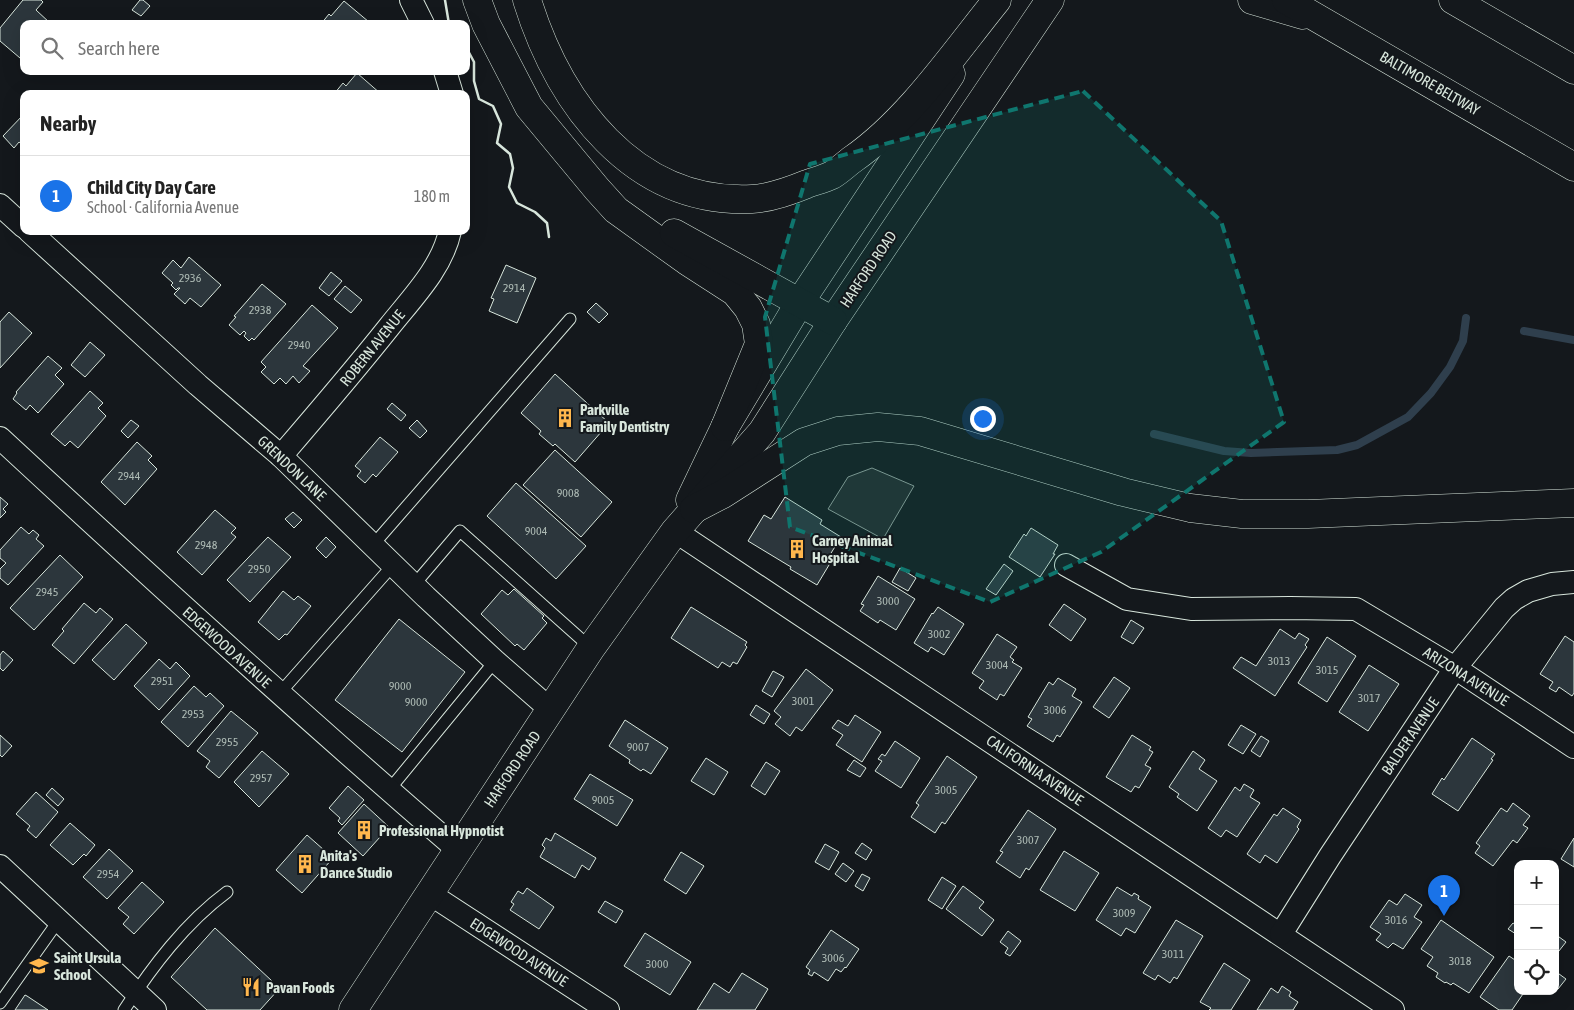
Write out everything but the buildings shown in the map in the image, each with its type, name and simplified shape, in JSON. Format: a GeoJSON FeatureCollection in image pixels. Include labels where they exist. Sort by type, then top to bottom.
{"type":"FeatureCollection","features":[{"type":"Feature","properties":{"kind":"main road"},"geometry":{"type":"LineString","coordinates":[[477,0],[486,24],[529,107],[597,189],[616,210],[687,261],[735,292],[748,308],[756,324],[759,344],[725,427]]}},
{"type":"Feature","properties":{"kind":"main road"},"geometry":{"type":"LineString","coordinates":[[527,0],[536,28],[562,80],[580,109],[604,138],[628,160],[658,179],[681,190],[713,197],[753,199],[788,192],[832,175],[872,146],[909,108],[998,0]]}},
{"type":"Feature","properties":{"kind":"main road","name":"HARFORD ROAD"},"geometry":{"type":"LineString","coordinates":[[675,530],[725,427],[800,302],[998,0]]}},
{"type":"Feature","properties":{"kind":"main road","name":"HARFORD ROAD"},"geometry":{"type":"LineString","coordinates":[[353,1010],[591,648],[675,530],[762,432],[833,321],[1050,0]]}},
{"type":"Feature","properties":{"kind":"main road"},"geometry":{"type":"LineString","coordinates":[[1252,0],[1320,19]]}},
{"type":"Feature","properties":{"kind":"main road","name":"BALTIMORE BELTWAY"},"geometry":{"type":"LineString","coordinates":[[1286,0],[1574,167]]}},
{"type":"Feature","properties":{"kind":"main road"},"geometry":{"type":"LineString","coordinates":[[1453,0],[1574,70]]}},
{"type":"Feature","properties":{"kind":"main road"},"geometry":{"type":"LineString","coordinates":[[597,189],[833,321]]}},
{"type":"Feature","properties":{"kind":"main road"},"geometry":{"type":"LineString","coordinates":[[694,509],[723,494],[804,442],[838,431],[878,427],[920,430],[1123,492],[1190,508],[1242,514],[1308,514],[1574,503]]}},
{"type":"Feature","properties":{"kind":"street"},"geometry":{"type":"LineString","coordinates":[[411,0],[421,20]]}},
{"type":"Feature","properties":{"kind":"street"},"geometry":{"type":"LineString","coordinates":[[446,75],[451,90]]}},
{"type":"Feature","properties":{"kind":"street"},"geometry":{"type":"LineString","coordinates":[[0,205],[20,223]]}},
{"type":"Feature","properties":{"kind":"street","name":"GRENDON LANE"},"geometry":{"type":"LineString","coordinates":[[33,235],[198,385],[281,456],[495,661],[552,710]]}},
{"type":"Feature","properties":{"kind":"street","name":"ROBERN AVENUE"},"geometry":{"type":"LineString","coordinates":[[281,456],[357,367],[431,275],[448,242],[449,235]]}},
{"type":"Feature","properties":{"kind":"street","name":"EDGEWOOD AVENUE"},"geometry":{"type":"LineString","coordinates":[[0,438],[279,694],[458,850]]}},
{"type":"Feature","properties":{"kind":"street","name":"CALIFORNIA AVENUE"},"geometry":{"type":"LineString","coordinates":[[675,530],[1393,1010]]}},
{"type":"Feature","properties":{"kind":"street","name":"ARIZONA AVENUE"},"geometry":{"type":"LineString","coordinates":[[1066,565],[1127,599],[1191,609],[1356,609],[1455,668],[1574,747]]}},
{"type":"Feature","properties":{"kind":"street","name":"BALDER AVENUE"},"geometry":{"type":"LineString","coordinates":[[1281,934],[1330,856],[1455,668],[1504,608],[1514,599],[1528,591],[1552,584],[1574,582]]}},
{"type":"Feature","properties":{"kind":"street"},"geometry":{"type":"LineString","coordinates":[[0,866],[59,920],[129,1001],[155,1010]]}},
{"type":"Feature","properties":{"kind":"street","name":"EDGEWOOD AVENUE"},"geometry":{"type":"LineString","coordinates":[[430,894],[608,1010]]}},
{"type":"Feature","properties":{"kind":"lane"},"geometry":{"type":"LineString","coordinates":[[373,545],[570,319]]}},
{"type":"Feature","properties":{"kind":"lane"},"geometry":{"type":"LineString","coordinates":[[414,585],[460,531],[591,648]]}},
{"type":"Feature","properties":{"kind":"lane"},"geometry":{"type":"LineString","coordinates":[[279,694],[393,565]]}},
{"type":"Feature","properties":{"kind":"lane"},"geometry":{"type":"LineString","coordinates":[[389,790],[495,661]]}},
{"type":"Feature","properties":{"kind":"lane"},"geometry":{"type":"LineString","coordinates":[[129,1001],[155,964],[211,904],[227,892]]}},
{"type":"Feature","properties":{"kind":"lane"},"geometry":{"type":"LineString","coordinates":[[0,1003],[59,920]]}},
{"type":"Feature","properties":{"kind":"highlighted area"},"geometry":{"type":"Polygon","coordinates":[[[1083,91],[1221,221],[1284,422],[1101,552],[990,602],[790,527],[765,317],[810,164],[1083,91]]]}},
{"type":"Feature","properties":{"kind":"shaded area"},"geometry":{"type":"Polygon","coordinates":[[[872,468],[914,486],[883,539],[828,509],[848,477],[872,468]]]}},
{"type":"Feature","properties":{"kind":"waterway"},"geometry":{"type":"LineString","coordinates":[[1154,434],[1224,451],[1251,453],[1337,450],[1357,445],[1408,417],[1431,393],[1450,367],[1463,341],[1466,318]]}},
{"type":"Feature","properties":{"kind":"waterway"},"geometry":{"type":"LineString","coordinates":[[1524,331],[1574,340]]}},
{"type":"Feature","properties":{"kind":"wall"},"geometry":{"type":"LineString","coordinates":[[445,0],[448,20]]}},
{"type":"Feature","properties":{"kind":"wall"},"geometry":{"type":"LineString","coordinates":[[470,54],[474,62],[474,81],[479,99],[493,106],[501,124],[497,143],[510,154],[513,168],[509,187],[517,203],[535,212],[547,223],[549,237]]}},
{"type":"Feature","properties":{"kind":"place","name":"Parkville Family Dentistry"},"geometry":{"type":"Point","coordinates":[565,418]}},
{"type":"Feature","properties":{"kind":"place","name":"Carney Animal Hospital"},"geometry":{"type":"Point","coordinates":[797,549]}},
{"type":"Feature","properties":{"kind":"place","name":"Professional Hypnotist"},"geometry":{"type":"Point","coordinates":[364,830]}},
{"type":"Feature","properties":{"kind":"place","name":"Anita's Dance Studio"},"geometry":{"type":"Point","coordinates":[305,864]}},
{"type":"Feature","properties":{"kind":"place","name":"Child City Day Care"},"geometry":{"type":"Point","coordinates":[1444,916]}},
{"type":"Feature","properties":{"kind":"place","name":"Saint Ursula School"},"geometry":{"type":"Point","coordinates":[39,966]}},
{"type":"Feature","properties":{"kind":"place","name":"Pavan Foods"},"geometry":{"type":"Point","coordinates":[251,987]}}]}
